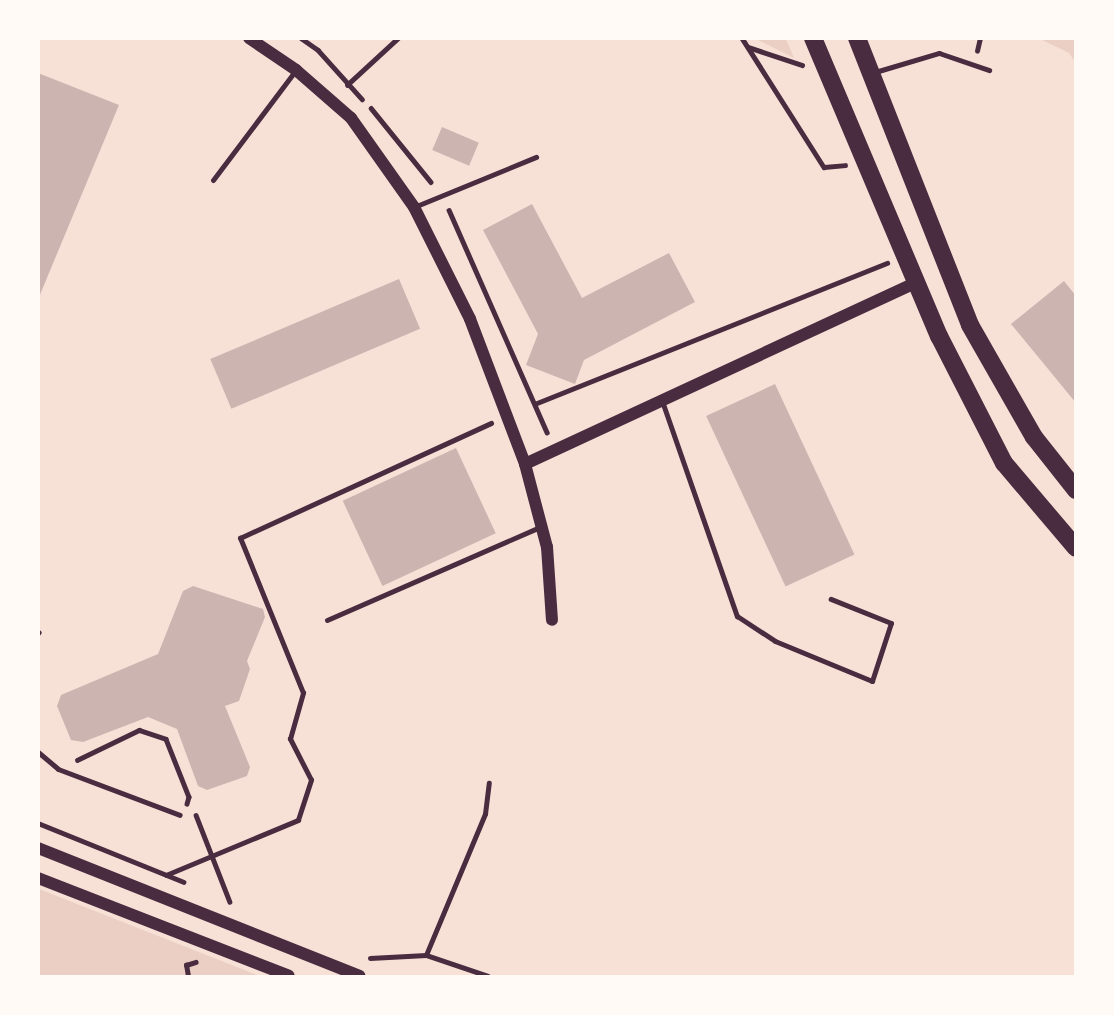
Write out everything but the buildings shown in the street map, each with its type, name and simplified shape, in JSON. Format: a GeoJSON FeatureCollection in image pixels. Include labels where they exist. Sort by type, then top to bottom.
{"type":"FeatureCollection","features":[{"type":"Feature","properties":{"kind":"main road"},"geometry":{"type":"LineString","coordinates":[[858,38],[970,325],[1034,437],[1076,489]]}},
{"type":"Feature","properties":{"kind":"main road"},"geometry":{"type":"LineString","coordinates":[[808,45],[915,283],[1004,463],[1076,548]]}},
{"type":"Feature","properties":{"kind":"street"},"geometry":{"type":"LineString","coordinates":[[249,38],[296,70],[351,118],[414,207],[470,319],[525,464],[542,526],[553,592],[552,620]]}},
{"type":"Feature","properties":{"kind":"street"},"geometry":{"type":"LineString","coordinates":[[525,464],[554,453],[915,283]]}},
{"type":"Feature","properties":{"kind":"street"},"geometry":{"type":"LineString","coordinates":[[38,848],[359,976]]}},
{"type":"Feature","properties":{"kind":"street"},"geometry":{"type":"LineString","coordinates":[[38,878],[289,976]]}},
{"type":"Feature","properties":{"kind":"lane"},"geometry":{"type":"LineString","coordinates":[[872,73],[939,53],[989,71]]}},
{"type":"Feature","properties":{"kind":"lane"},"geometry":{"type":"LineString","coordinates":[[213,180],[296,70]]}},
{"type":"Feature","properties":{"kind":"lane"},"geometry":{"type":"LineString","coordinates":[[414,207],[536,157]]}},
{"type":"Feature","properties":{"kind":"lane"},"geometry":{"type":"LineString","coordinates":[[662,401],[737,616],[775,641],[872,681],[891,623],[831,599]]}},
{"type":"Feature","properties":{"kind":"lane"},"geometry":{"type":"LineString","coordinates":[[327,620],[542,526]]}},
{"type":"Feature","properties":{"kind":"lane"},"geometry":{"type":"LineString","coordinates":[[38,752],[58,769],[180,814]]}},
{"type":"Feature","properties":{"kind":"path"},"geometry":{"type":"LineString","coordinates":[[301,38],[349,83],[398,38]]}},
{"type":"Feature","properties":{"kind":"path"},"geometry":{"type":"LineString","coordinates":[[742,38],[824,167],[849,164]]}},
{"type":"Feature","properties":{"kind":"path"},"geometry":{"type":"LineString","coordinates":[[808,45],[812,76]]}},
{"type":"Feature","properties":{"kind":"path"},"geometry":{"type":"LineString","coordinates":[[747,46],[799,66]]}},
{"type":"Feature","properties":{"kind":"path"},"geometry":{"type":"LineString","coordinates":[[844,152],[854,177]]}},
{"type":"Feature","properties":{"kind":"path"},"geometry":{"type":"LineString","coordinates":[[554,453],[537,403],[889,262],[884,250]]}},
{"type":"Feature","properties":{"kind":"path"},"geometry":{"type":"LineString","coordinates":[[166,874],[212,852],[298,820],[311,780],[290,739],[303,693],[240,538],[508,416]]}},
{"type":"Feature","properties":{"kind":"path"},"geometry":{"type":"LineString","coordinates":[[58,769],[139,730],[166,739],[230,902]]}},
{"type":"Feature","properties":{"kind":"path"},"geometry":{"type":"LineString","coordinates":[[426,955],[485,814],[489,783]]}},
{"type":"Feature","properties":{"kind":"path"},"geometry":{"type":"LineString","coordinates":[[180,814],[184,816],[189,797]]}},
{"type":"Feature","properties":{"kind":"path"},"geometry":{"type":"LineString","coordinates":[[38,823],[192,886]]}},
{"type":"Feature","properties":{"kind":"path"},"geometry":{"type":"LineString","coordinates":[[218,897],[243,907]]}},
{"type":"Feature","properties":{"kind":"path"},"geometry":{"type":"LineString","coordinates":[[366,958],[426,955],[488,976]]}},
{"type":"Feature","properties":{"kind":"path"},"geometry":{"type":"LineString","coordinates":[[188,976],[186,965],[193,961],[205,966]]}},
{"type":"Feature","properties":{"kind":"shaded area"},"geometry":{"type":"Polygon","coordinates":[[[756,39],[786,39],[794,58],[756,39]]]}},
{"type":"Feature","properties":{"kind":"shaded area"},"geometry":{"type":"Polygon","coordinates":[[[1040,39],[1075,39],[1075,62],[1069,53],[1040,39]]]}},
{"type":"Feature","properties":{"kind":"shaded area"},"geometry":{"type":"Polygon","coordinates":[[[39,889],[260,976],[39,976],[39,889]]]}}]}
